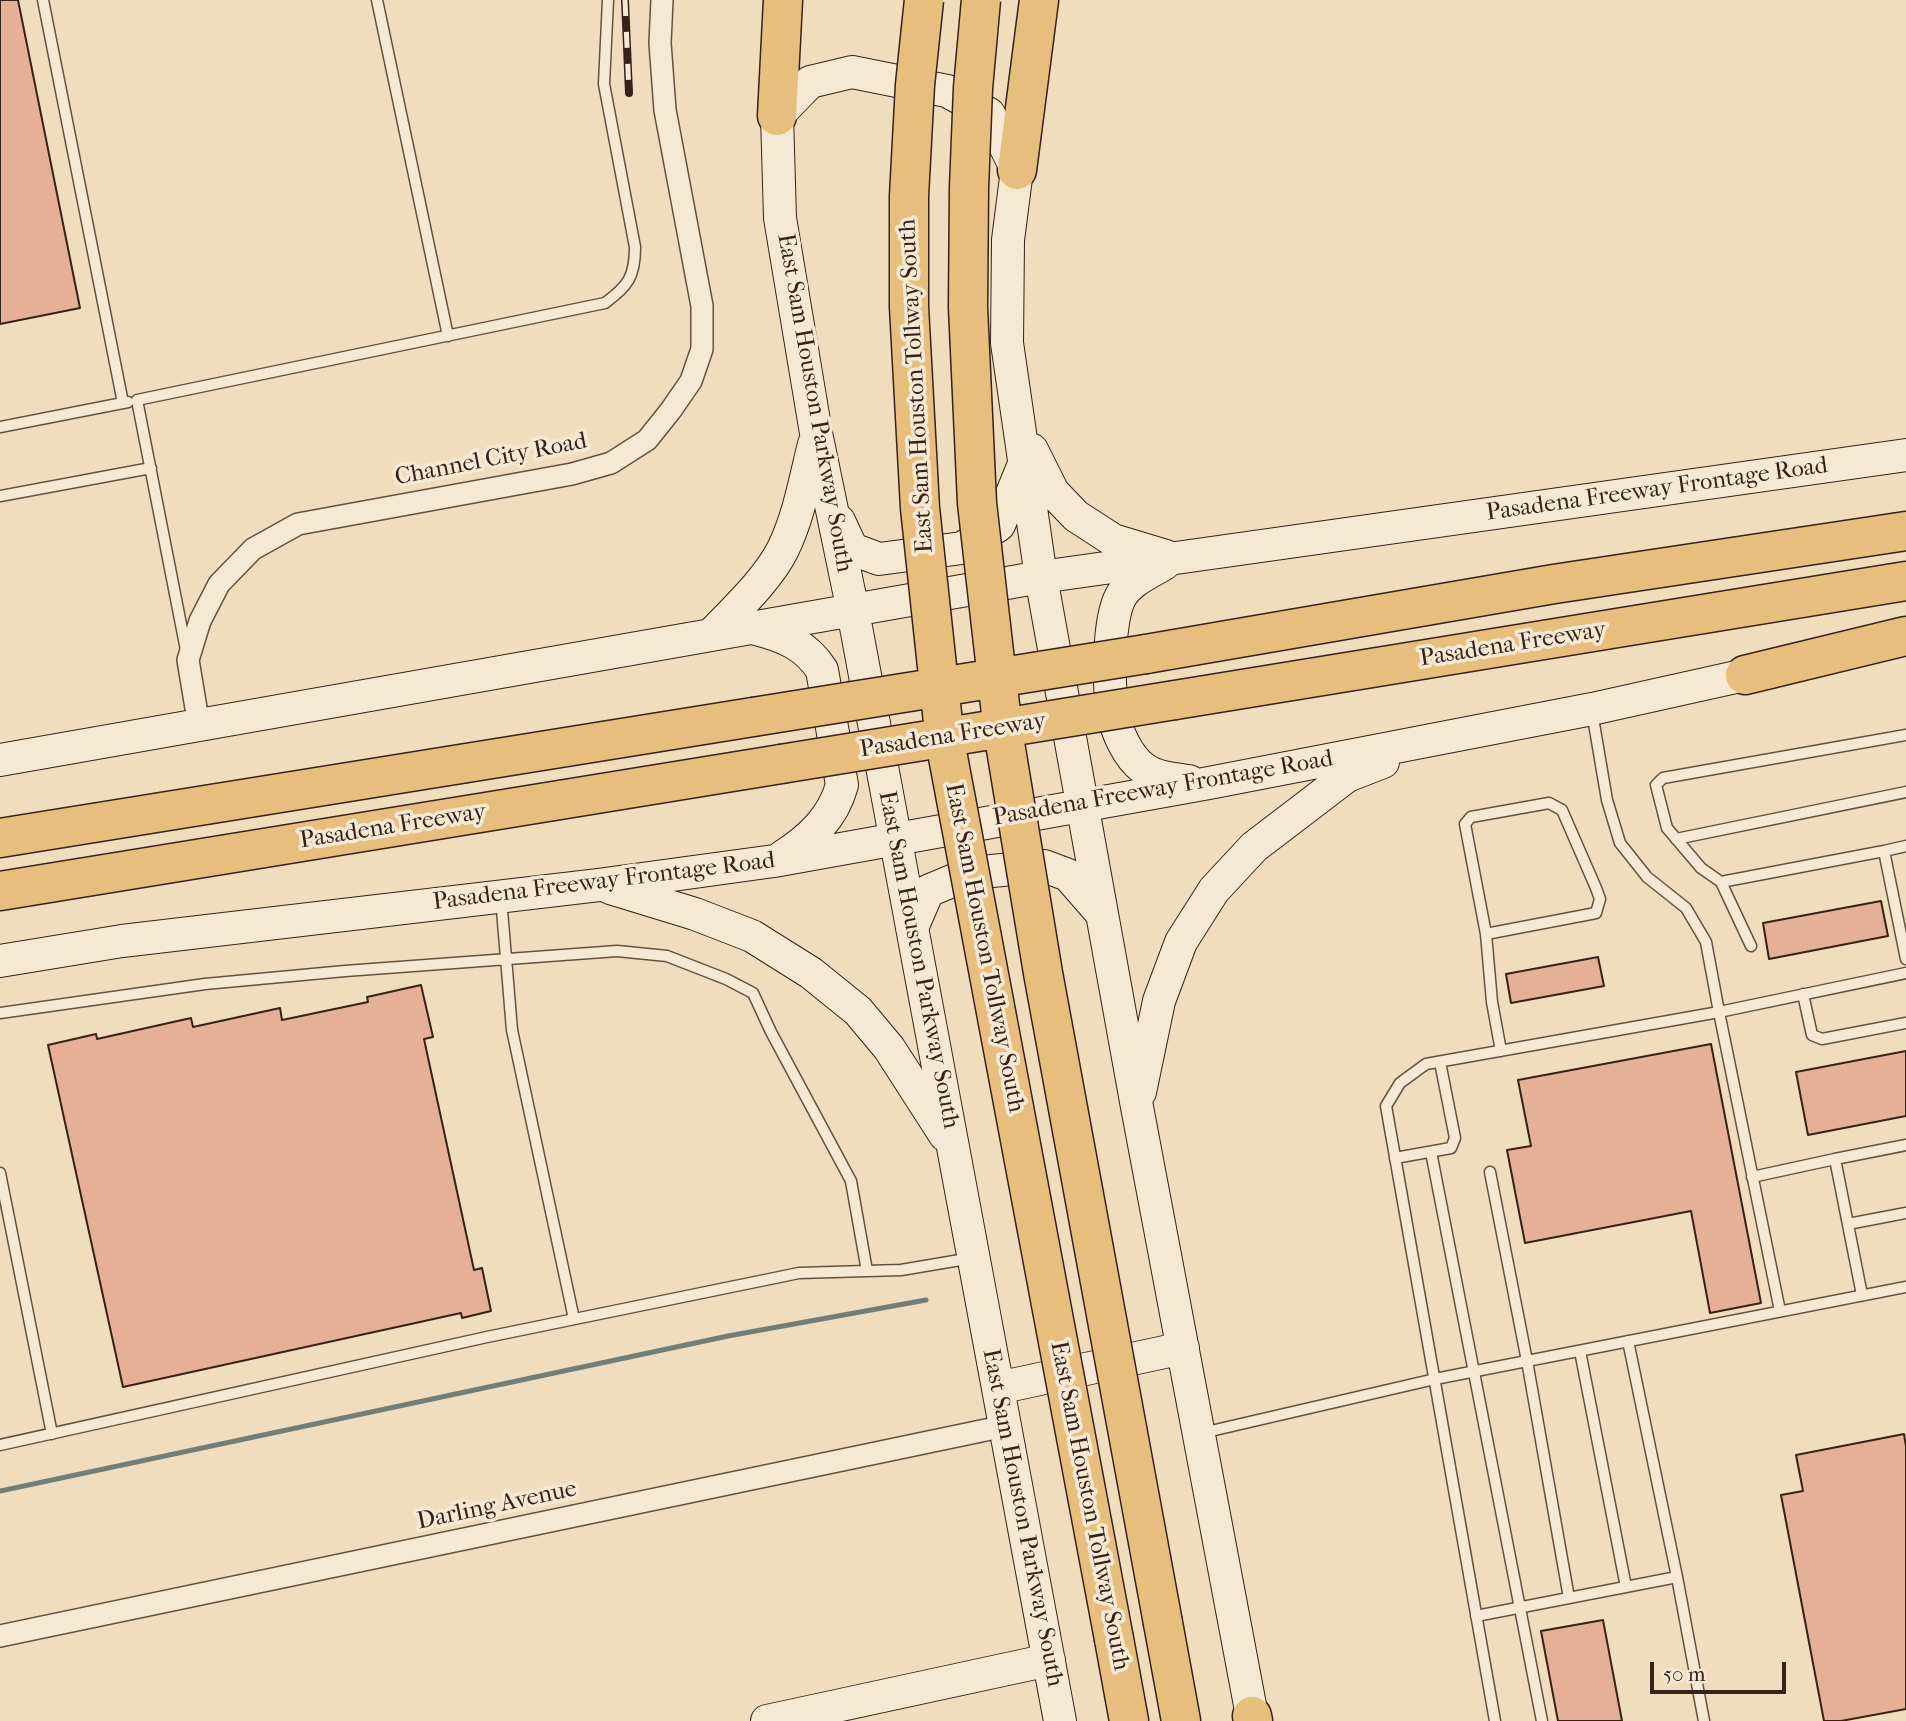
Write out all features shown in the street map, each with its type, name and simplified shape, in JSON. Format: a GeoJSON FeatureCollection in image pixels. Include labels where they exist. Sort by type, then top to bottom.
{"type":"FeatureCollection","features":[{"type":"Feature","properties":{"kind":"highway"},"geometry":{"type":"LineString","coordinates":[[777,116],[783,0]]}},
{"type":"Feature","properties":{"kind":"highway","name":"East Sam Houston Tollway South"},"geometry":{"type":"LineString","coordinates":[[924,0],[915,85],[909,196],[909,307],[920,508],[945,741],[1129,1721]]}},
{"type":"Feature","properties":{"kind":"highway","name":"East Sam Houston Tollway South"},"geometry":{"type":"LineString","coordinates":[[981,0],[973,88],[968,201],[968,307],[977,503],[1003,731],[1043,973],[1181,1721]]}},
{"type":"Feature","properties":{"kind":"highway"},"geometry":{"type":"LineString","coordinates":[[1017,170],[1039,0]]}},
{"type":"Feature","properties":{"kind":"highway"},"geometry":{"type":"LineString","coordinates":[[1554,584],[1906,513]]}},
{"type":"Feature","properties":{"kind":"highway","name":"Pasadena Freeway"},"geometry":{"type":"LineString","coordinates":[[0,838],[1146,654],[1554,584],[1906,531]]}},
{"type":"Feature","properties":{"kind":"highway","name":"Pasadena Freeway"},"geometry":{"type":"LineString","coordinates":[[0,891],[1906,581]]}},
{"type":"Feature","properties":{"kind":"highway"},"geometry":{"type":"LineString","coordinates":[[1745,675],[1906,636]]}},
{"type":"Feature","properties":{"kind":"main road"},"geometry":{"type":"LineString","coordinates":[[777,116],[810,82],[852,72],[947,91],[989,114],[1017,170],[1008,240],[1007,343],[1041,577],[1137,1107],[1253,1719]]}},
{"type":"Feature","properties":{"kind":"main road","name":"East Sam Houston Parkway South"},"geometry":{"type":"LineString","coordinates":[[777,116],[780,218],[816,433],[853,611],[1060,1721]]}},
{"type":"Feature","properties":{"kind":"main road"},"geometry":{"type":"LineString","coordinates":[[1019,426],[1053,492],[1076,516],[1113,540],[1174,558]]}},
{"type":"Feature","properties":{"kind":"main road"},"geometry":{"type":"LineString","coordinates":[[713,633],[754,590],[782,552],[799,508],[816,433]]}},
{"type":"Feature","properties":{"kind":"main road","name":"Pasadena Freeway Frontage Road"},"geometry":{"type":"LineString","coordinates":[[0,760],[1041,577],[1906,455]]}},
{"type":"Feature","properties":{"kind":"main road"},"geometry":{"type":"LineString","coordinates":[[832,508],[852,549],[879,559],[962,548],[999,525],[1025,462]]}},
{"type":"Feature","properties":{"kind":"main road"},"geometry":{"type":"LineString","coordinates":[[1174,558],[1132,584],[1117,603],[1112,625],[1110,685],[1113,715],[1124,742],[1140,766],[1162,777],[1209,783]]}},
{"type":"Feature","properties":{"kind":"main road"},"geometry":{"type":"LineString","coordinates":[[750,628],[776,634],[799,644],[814,656],[822,670],[842,785],[838,801],[828,817],[810,836],[774,861]]}},
{"type":"Feature","properties":{"kind":"main road","name":"Pasadena Freeway Frontage Road"},"geometry":{"type":"LineString","coordinates":[[0,961],[122,941],[599,885],[774,861],[1209,783],[1592,709],[1745,675],[1906,655]]}},
{"type":"Feature","properties":{"kind":"main road"},"geometry":{"type":"LineString","coordinates":[[1137,1107],[1159,1001],[1181,942],[1214,890],[1254,847],[1347,776],[1456,735]]}},
{"type":"Feature","properties":{"kind":"main road"},"geometry":{"type":"LineString","coordinates":[[912,928],[928,891],[971,873],[1044,866],[1068,876],[1102,914]]}},
{"type":"Feature","properties":{"kind":"main road"},"geometry":{"type":"LineString","coordinates":[[599,885],[695,914],[752,936],[811,973],[858,1011],[888,1048],[953,1146]]}},
{"type":"Feature","properties":{"kind":"main road"},"geometry":{"type":"LineString","coordinates":[[998,1388],[1183,1348]]}},
{"type":"Feature","properties":{"kind":"main road"},"geometry":{"type":"LineString","coordinates":[[767,1721],[1049,1660]]}},
{"type":"Feature","properties":{"kind":"street","name":"Channel City Road"},"geometry":{"type":"LineString","coordinates":[[199,726],[188,660],[200,621],[219,584],[253,549],[298,524],[572,474],[611,463],[647,440],[691,381],[702,349],[702,306],[665,110],[660,43],[662,0]]}},
{"type":"Feature","properties":{"kind":"street","name":"Darling Avenue"},"geometry":{"type":"LineString","coordinates":[[0,1636],[1005,1426]]}},
{"type":"Feature","properties":{"kind":"lane"},"geometry":{"type":"LineString","coordinates":[[43,0],[123,403]]}},
{"type":"Feature","properties":{"kind":"lane"},"geometry":{"type":"LineString","coordinates":[[377,0],[448,336]]}},
{"type":"Feature","properties":{"kind":"lane"},"geometry":{"type":"LineString","coordinates":[[0,427],[605,303],[625,288],[635,267],[635,247],[604,84],[608,0]]}},
{"type":"Feature","properties":{"kind":"lane"},"geometry":{"type":"LineString","coordinates":[[136,400],[188,660]]}},
{"type":"Feature","properties":{"kind":"lane"},"geometry":{"type":"LineString","coordinates":[[0,496],[150,468]]}},
{"type":"Feature","properties":{"kind":"lane"},"geometry":{"type":"LineString","coordinates":[[1592,709],[1607,800],[1620,843],[1647,877],[1686,908],[1706,942],[1780,1311]]}},
{"type":"Feature","properties":{"kind":"lane"},"geometry":{"type":"LineString","coordinates":[[1751,946],[1721,882],[1701,868],[1667,828],[1656,785],[1663,778],[1906,735]]}},
{"type":"Feature","properties":{"kind":"lane"},"geometry":{"type":"LineString","coordinates":[[1676,839],[1906,792]]}},
{"type":"Feature","properties":{"kind":"lane"},"geometry":{"type":"LineString","coordinates":[[1486,934],[1596,913],[1600,899],[1562,810],[1549,803],[1471,817],[1465,824],[1486,934],[1492,1002],[1501,1051]]}},
{"type":"Feature","properties":{"kind":"lane"},"geometry":{"type":"LineString","coordinates":[[1721,882],[1906,846]]}},
{"type":"Feature","properties":{"kind":"lane"},"geometry":{"type":"LineString","coordinates":[[1884,851],[1906,959]]}},
{"type":"Feature","properties":{"kind":"lane"},"geometry":{"type":"LineString","coordinates":[[501,896],[512,1030],[574,1319]]}},
{"type":"Feature","properties":{"kind":"lane"},"geometry":{"type":"LineString","coordinates":[[0,1013],[205,984],[345,971],[617,951],[667,956],[726,979],[753,993],[777,1044],[851,1181],[867,1271]]}},
{"type":"Feature","properties":{"kind":"lane"},"geometry":{"type":"LineString","coordinates":[[1495,1721],[1386,1106],[1400,1083],[1426,1064],[1720,1012],[1906,973]]}},
{"type":"Feature","properties":{"kind":"lane"},"geometry":{"type":"LineString","coordinates":[[1803,994],[1812,1035],[1822,1040],[1906,1023]]}},
{"type":"Feature","properties":{"kind":"lane"},"geometry":{"type":"LineString","coordinates":[[1395,1158],[1451,1148],[1455,1138],[1440,1062]]}},
{"type":"Feature","properties":{"kind":"lane"},"geometry":{"type":"LineString","coordinates":[[1752,1177],[1906,1145]]}},
{"type":"Feature","properties":{"kind":"lane"},"geometry":{"type":"LineString","coordinates":[[1431,1152],[1542,1721]]}},
{"type":"Feature","properties":{"kind":"lane"},"geometry":{"type":"LineString","coordinates":[[1835,1159],[1862,1295]]}},
{"type":"Feature","properties":{"kind":"lane"},"geometry":{"type":"LineString","coordinates":[[1490,1172],[1569,1598]]}},
{"type":"Feature","properties":{"kind":"lane"},"geometry":{"type":"LineString","coordinates":[[0,1173],[52,1434]]}},
{"type":"Feature","properties":{"kind":"lane"},"geometry":{"type":"LineString","coordinates":[[1848,1224],[1906,1213]]}},
{"type":"Feature","properties":{"kind":"lane"},"geometry":{"type":"LineString","coordinates":[[0,1445],[574,1319],[799,1273],[901,1270],[973,1258]]}},
{"type":"Feature","properties":{"kind":"lane"},"geometry":{"type":"LineString","coordinates":[[1199,1433],[1434,1379],[1906,1287]]}},
{"type":"Feature","properties":{"kind":"lane"},"geometry":{"type":"LineString","coordinates":[[1628,1341],[1704,1721]]}},
{"type":"Feature","properties":{"kind":"lane"},"geometry":{"type":"LineString","coordinates":[[1580,1350],[1626,1587]]}},
{"type":"Feature","properties":{"kind":"lane"},"geometry":{"type":"LineString","coordinates":[[1476,1616],[1677,1577]]}},
{"type":"Feature","properties":{"kind":"building"},"geometry":{"type":"Polygon","coordinates":[[[0,0],[18,0],[80,308],[0,324],[0,0]]]}},
{"type":"Feature","properties":{"kind":"building"},"geometry":{"type":"Polygon","coordinates":[[[1881,901],[1888,936],[1769,959],[1763,923],[1881,901]]]}},
{"type":"Feature","properties":{"kind":"building"},"geometry":{"type":"Polygon","coordinates":[[[1598,957],[1604,986],[1511,1003],[1506,974],[1598,957]]]}},
{"type":"Feature","properties":{"kind":"building"},"geometry":{"type":"Polygon","coordinates":[[[421,985],[433,1037],[424,1039],[474,1270],[482,1268],[491,1311],[462,1318],[461,1313],[123,1387],[48,1045],[96,1034],[97,1039],[191,1018],[193,1027],[280,1008],[282,1020],[368,1002],[367,997],[421,985]]]}},
{"type":"Feature","properties":{"kind":"building"},"geometry":{"type":"Polygon","coordinates":[[[1711,1044],[1761,1303],[1710,1313],[1691,1211],[1525,1243],[1507,1150],[1531,1146],[1518,1080],[1711,1044]]]}},
{"type":"Feature","properties":{"kind":"building"},"geometry":{"type":"Polygon","coordinates":[[[1906,1051],[1906,1116],[1808,1135],[1796,1072],[1906,1051]]]}},
{"type":"Feature","properties":{"kind":"building"},"geometry":{"type":"Polygon","coordinates":[[[1904,1434],[1906,1709],[1841,1721],[1824,1721],[1781,1495],[1803,1491],[1796,1455],[1904,1434]]]}},
{"type":"Feature","properties":{"kind":"building"},"geometry":{"type":"Polygon","coordinates":[[[1603,1620],[1622,1721],[1558,1721],[1541,1631],[1603,1620]]]}},
{"type":"Feature","properties":{"kind":"waterway"},"geometry":{"type":"LineString","coordinates":[[0,1491],[728,1336],[926,1300]]}},
{"type":"Feature","properties":{"kind":"railway"},"geometry":{"type":"LineString","coordinates":[[625,0],[629,93]]}}]}
